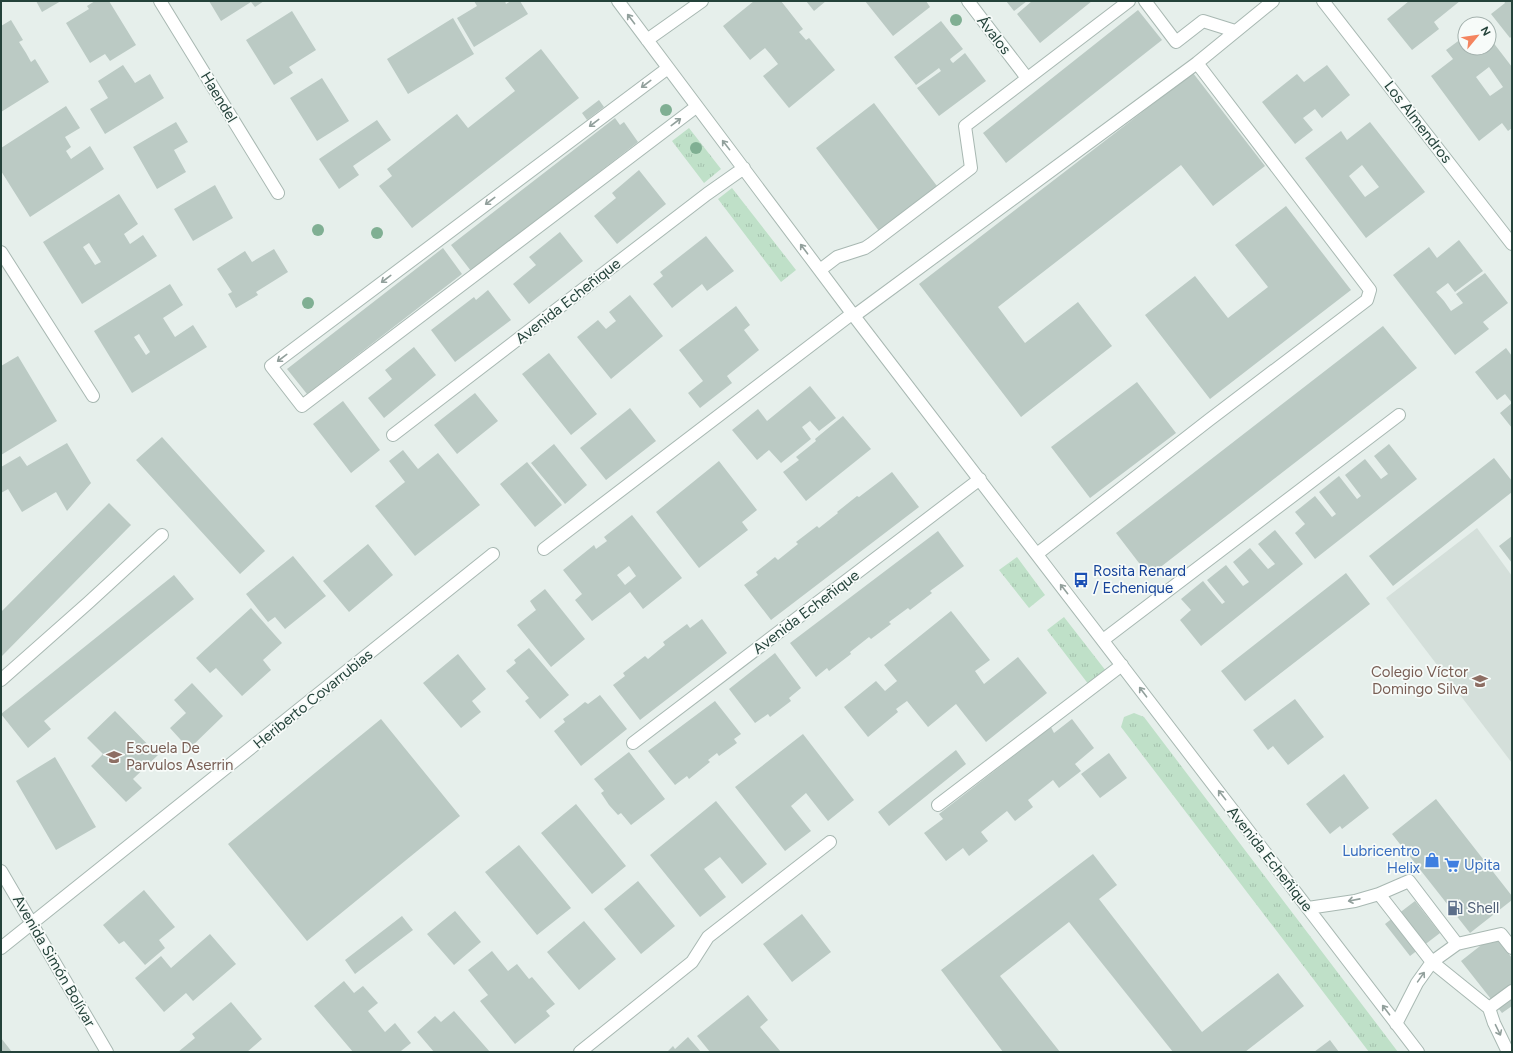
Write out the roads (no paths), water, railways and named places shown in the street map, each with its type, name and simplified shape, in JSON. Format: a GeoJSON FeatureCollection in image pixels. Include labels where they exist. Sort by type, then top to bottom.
{"type":"FeatureCollection","features":[{"type":"Feature","properties":{"kind":"street","name":"Haendel"},"geometry":{"type":"LineString","coordinates":[[160,1],[278,193]]}},
{"type":"Feature","properties":{"kind":"street","name":"Avenida Echeñique"},"geometry":{"type":"LineString","coordinates":[[618,1],[853,315],[1418,1052]]}},
{"type":"Feature","properties":{"kind":"street"},"geometry":{"type":"LineString","coordinates":[[647,40],[702,1]]}},
{"type":"Feature","properties":{"kind":"street","name":"Ávalos"},"geometry":{"type":"LineString","coordinates":[[968,1],[1027,78]]}},
{"type":"Feature","properties":{"kind":"street"},"geometry":{"type":"LineString","coordinates":[[820,270],[837,257],[865,248],[871,244],[971,168],[964,126],[1129,1]]}},
{"type":"Feature","properties":{"kind":"street"},"geometry":{"type":"LineString","coordinates":[[1145,1],[1176,42],[1203,21],[1235,31]]}},
{"type":"Feature","properties":{"kind":"street"},"geometry":{"type":"LineString","coordinates":[[544,549],[853,315],[1197,63],[1209,51],[1272,1]]}},
{"type":"Feature","properties":{"kind":"street","name":"Los Almendros"},"geometry":{"type":"LineString","coordinates":[[1323,1],[1512,244]]}},
{"type":"Feature","properties":{"kind":"street"},"geometry":{"type":"LineString","coordinates":[[1037,554],[1208,420],[1367,300],[1370,290],[1197,63]]}},
{"type":"Feature","properties":{"kind":"street"},"geometry":{"type":"LineString","coordinates":[[668,68],[271,366],[302,406],[696,107]]}},
{"type":"Feature","properties":{"kind":"street","name":"Avenida Echeñique"},"geometry":{"type":"LineString","coordinates":[[393,435],[707,194],[744,168]]}},
{"type":"Feature","properties":{"kind":"street"},"geometry":{"type":"LineString","coordinates":[[1,252],[93,396]]}},
{"type":"Feature","properties":{"kind":"street"},"geometry":{"type":"LineString","coordinates":[[1103,640],[1399,415]]}},
{"type":"Feature","properties":{"kind":"street","name":"Avenida Echeñique"},"geometry":{"type":"LineString","coordinates":[[633,743],[980,479]]}},
{"type":"Feature","properties":{"kind":"street"},"geometry":{"type":"LineString","coordinates":[[1,680],[162,535]]}},
{"type":"Feature","properties":{"kind":"street","name":"Heriberto Covarrubias"},"geometry":{"type":"LineString","coordinates":[[1,948],[33,924],[493,554]]}},
{"type":"Feature","properties":{"kind":"street"},"geometry":{"type":"LineString","coordinates":[[938,805],[1122,665]]}},
{"type":"Feature","properties":{"kind":"street"},"geometry":{"type":"LineString","coordinates":[[580,1052],[692,962],[708,937],[830,842]]}},
{"type":"Feature","properties":{"kind":"street","name":"Avenida Simón Bolívar"},"geometry":{"type":"LineString","coordinates":[[1,871],[106,1052]]}},
{"type":"Feature","properties":{"kind":"street"},"geometry":{"type":"LineString","coordinates":[[1308,908],[1355,900],[1379,894],[1409,881],[1457,944]]}},
{"type":"Feature","properties":{"kind":"street"},"geometry":{"type":"LineString","coordinates":[[1379,894],[1432,962],[1489,1008],[1494,1023],[1508,1052]]}},
{"type":"Feature","properties":{"kind":"street"},"geometry":{"type":"LineString","coordinates":[[1396,1024],[1417,983],[1432,962],[1457,944],[1501,934],[1512,948]]}},
{"type":"Feature","properties":{"kind":"street"},"geometry":{"type":"LineString","coordinates":[[1489,1008],[1512,991]]}},
{"type":"Feature","properties":{"kind":"place","name":"Rosita Renard / Echenique"},"geometry":{"type":"Point","coordinates":[1081,580]}},
{"type":"Feature","properties":{"kind":"place","name":"Colegio Víctor Domingo Silva"},"geometry":{"type":"Point","coordinates":[1480,681]}},
{"type":"Feature","properties":{"kind":"place","name":"Escuela De Parvulos Aserrin"},"geometry":{"type":"Point","coordinates":[114,757]}},
{"type":"Feature","properties":{"kind":"place","name":"Lubricentro Helix"},"geometry":{"type":"Point","coordinates":[1432,860]}},
{"type":"Feature","properties":{"kind":"place","name":"Upita"},"geometry":{"type":"Point","coordinates":[1452,865]}},
{"type":"Feature","properties":{"kind":"place","name":"Shell"},"geometry":{"type":"Point","coordinates":[1455,908]}}]}
